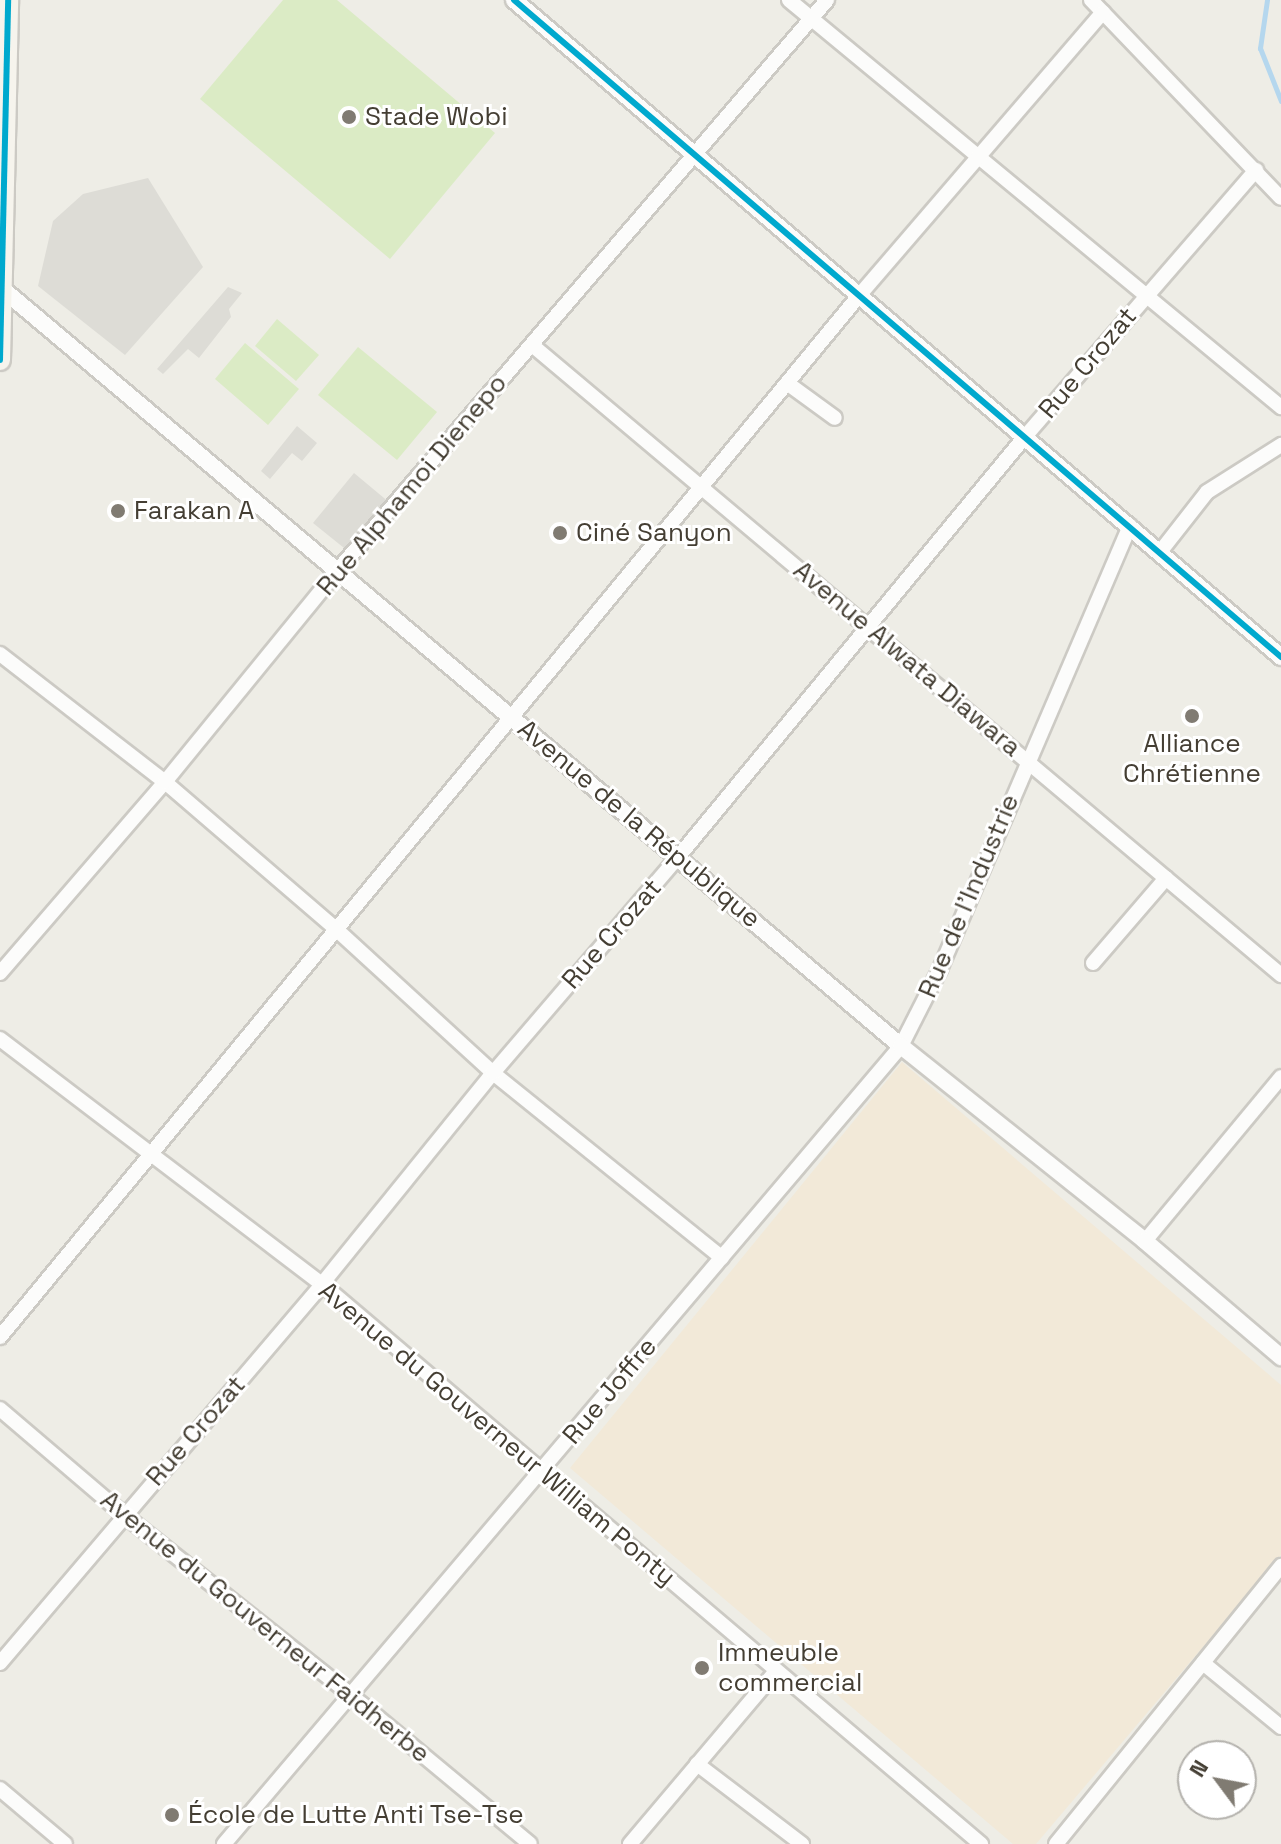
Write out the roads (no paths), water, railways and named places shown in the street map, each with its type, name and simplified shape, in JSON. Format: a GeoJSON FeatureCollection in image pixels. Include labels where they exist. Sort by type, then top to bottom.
{"type":"FeatureCollection","features":[{"type":"Feature","properties":{"kind":"main road"},"geometry":{"type":"LineString","coordinates":[[0,360],[8,0]]}},
{"type":"Feature","properties":{"kind":"street"},"geometry":{"type":"LineString","coordinates":[[514,0],[857,298],[947,370],[1023,439],[1130,526],[1281,657]]}},
{"type":"Feature","properties":{"kind":"street"},"geometry":{"type":"LineString","coordinates":[[789,0],[1144,297],[1281,407]]}},
{"type":"Feature","properties":{"kind":"street","name":"Rue Alphamoi Dienepo"},"geometry":{"type":"LineString","coordinates":[[0,973],[165,782],[338,570],[827,0]]}},
{"type":"Feature","properties":{"kind":"street"},"geometry":{"type":"LineString","coordinates":[[1091,0],[1281,198]]}},
{"type":"Feature","properties":{"kind":"street"},"geometry":{"type":"LineString","coordinates":[[0,1337],[857,298],[1103,12]]}},
{"type":"Feature","properties":{"kind":"street","name":"Rue Crozat"},"geometry":{"type":"LineString","coordinates":[[0,1663],[322,1284],[493,1073],[679,856],[1023,439],[1256,170]]}},
{"type":"Feature","properties":{"kind":"street","name":"Avenue de la République"},"geometry":{"type":"LineString","coordinates":[[1,288],[901,1046],[1145,1241],[1281,1357]]}},
{"type":"Feature","properties":{"kind":"street","name":"Avenue Alwata Diawara"},"geometry":{"type":"LineString","coordinates":[[532,345],[866,627],[1028,759],[1281,975]]}},
{"type":"Feature","properties":{"kind":"street"},"geometry":{"type":"LineString","coordinates":[[787,383],[835,418]]}},
{"type":"Feature","properties":{"kind":"street"},"geometry":{"type":"LineString","coordinates":[[1160,552],[1207,492],[1281,445]]}},
{"type":"Feature","properties":{"kind":"street","name":"Rue de l'Industrie"},"geometry":{"type":"LineString","coordinates":[[901,1046],[940,969],[1130,526]]}},
{"type":"Feature","properties":{"kind":"street"},"geometry":{"type":"LineString","coordinates":[[0,654],[165,782],[337,930],[493,1073],[722,1258]]}},
{"type":"Feature","properties":{"kind":"street"},"geometry":{"type":"LineString","coordinates":[[1093,963],[1166,878]]}},
{"type":"Feature","properties":{"kind":"street","name":"Avenue du Gouverneur William Ponty"},"geometry":{"type":"LineString","coordinates":[[0,1039],[322,1284],[981,1844]]}},
{"type":"Feature","properties":{"kind":"street","name":"Rue Joffre"},"geometry":{"type":"LineString","coordinates":[[224,1844],[901,1046]]}},
{"type":"Feature","properties":{"kind":"street"},"geometry":{"type":"LineString","coordinates":[[1145,1241],[1281,1077]]}},
{"type":"Feature","properties":{"kind":"street","name":"Avenue du Gouverneur Faidherbe"},"geometry":{"type":"LineString","coordinates":[[0,1409],[124,1515],[352,1696],[530,1844]]}},
{"type":"Feature","properties":{"kind":"street"},"geometry":{"type":"LineString","coordinates":[[1056,1844],[1281,1566]]}},
{"type":"Feature","properties":{"kind":"street"},"geometry":{"type":"LineString","coordinates":[[1203,1663],[1281,1727]]}},
{"type":"Feature","properties":{"kind":"street"},"geometry":{"type":"LineString","coordinates":[[630,1844],[776,1671]]}},
{"type":"Feature","properties":{"kind":"street"},"geometry":{"type":"LineString","coordinates":[[697,1764],[802,1844]]}},
{"type":"Feature","properties":{"kind":"street"},"geometry":{"type":"LineString","coordinates":[[0,1789],[65,1844]]}},
{"type":"Feature","properties":{"kind":"waterway"},"geometry":{"type":"LineString","coordinates":[[1267,0],[1260,48],[1281,101]]}},
{"type":"Feature","properties":{"kind":"place","name":"Stade Wobi"},"geometry":{"type":"Point","coordinates":[349,117]}},
{"type":"Feature","properties":{"kind":"place","name":"Farakan A"},"geometry":{"type":"Point","coordinates":[118,511]}},
{"type":"Feature","properties":{"kind":"place","name":"Ciné Sanyon"},"geometry":{"type":"Point","coordinates":[560,533]}},
{"type":"Feature","properties":{"kind":"place","name":"Alliance Chrétienne"},"geometry":{"type":"Point","coordinates":[1192,716]}},
{"type":"Feature","properties":{"kind":"place","name":"Immeuble commercial"},"geometry":{"type":"Point","coordinates":[702,1668]}},
{"type":"Feature","properties":{"kind":"place","name":"École de Lutte Anti Tse-Tse"},"geometry":{"type":"Point","coordinates":[172,1815]}}]}
